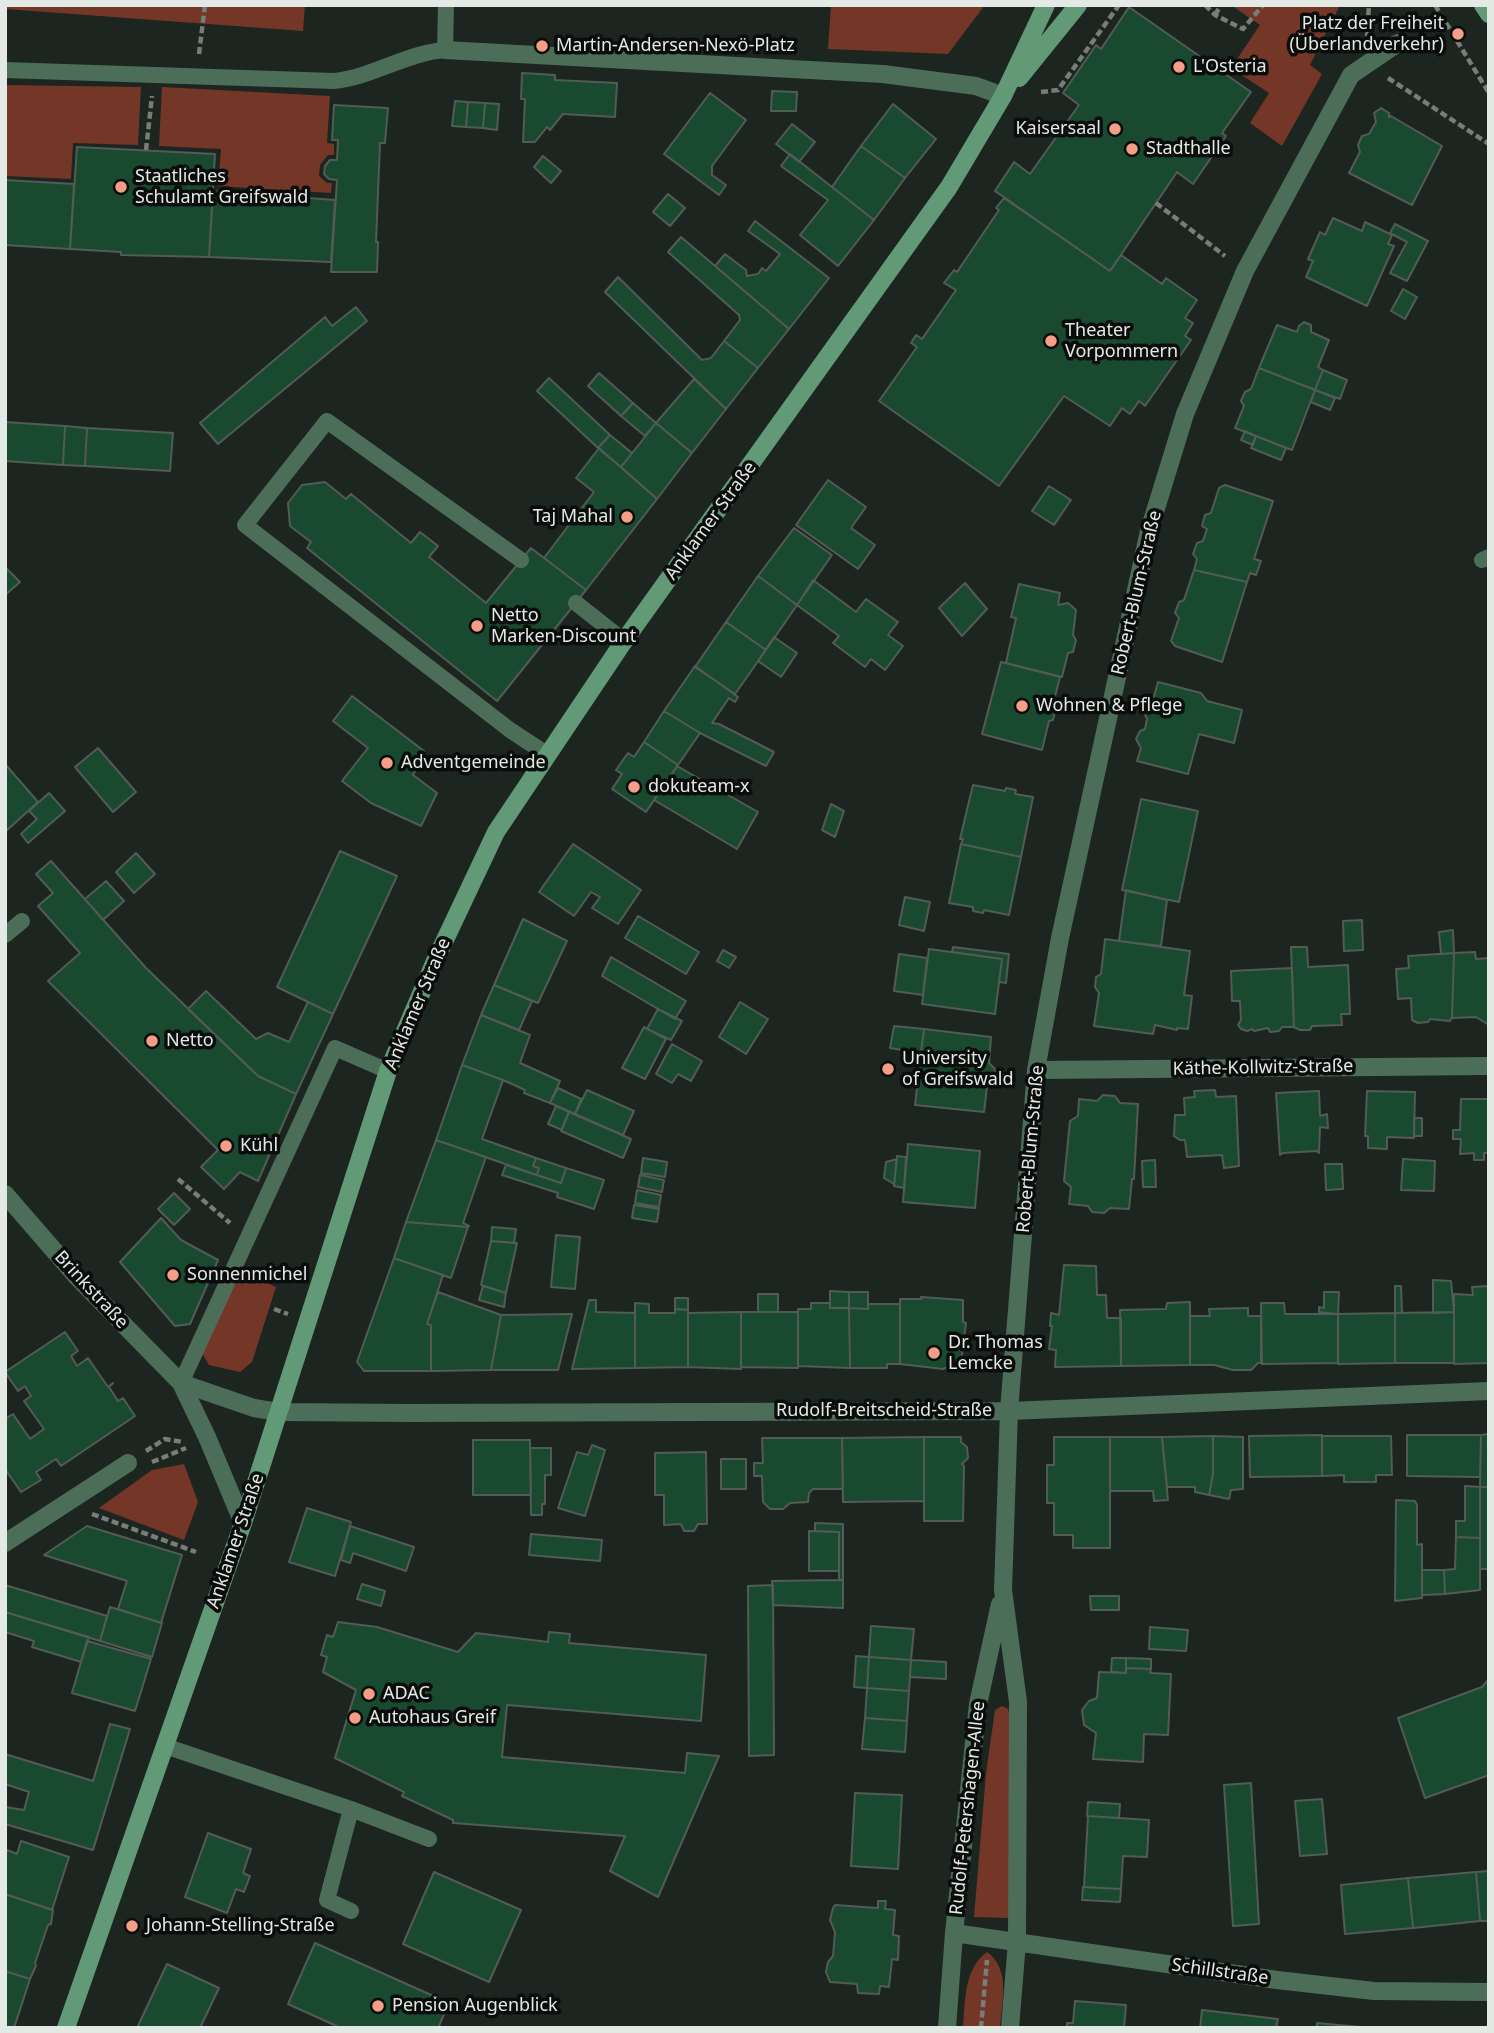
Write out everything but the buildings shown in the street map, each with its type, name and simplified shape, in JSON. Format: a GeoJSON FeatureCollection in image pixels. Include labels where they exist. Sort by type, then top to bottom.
{"type":"FeatureCollection","features":[{"type":"Feature","properties":{"kind":"main road","name":"Anklamer Straße"},"geometry":{"type":"LineString","coordinates":[[66,2028],[243,1523],[388,1071],[435,961],[496,832],[624,641],[949,187],[1003,96],[1046,5]]}},
{"type":"Feature","properties":{"kind":"main road","name":"Anklamer Straße"},"geometry":{"type":"LineString","coordinates":[[1003,96],[1077,5]]}},
{"type":"Feature","properties":{"kind":"main road"},"geometry":{"type":"LineString","coordinates":[[1483,5],[1489,14]]}},
{"type":"Feature","properties":{"kind":"street","name":"Robert-Blum-Straße"},"geometry":{"type":"LineString","coordinates":[[1009,1411],[1036,1070],[1060,938],[1149,531],[1185,414],[1245,271],[1351,75],[1398,43]]}},
{"type":"Feature","properties":{"kind":"street"},"geometry":{"type":"LineString","coordinates":[[446,50],[883,74],[976,86],[1003,96]]}},
{"type":"Feature","properties":{"kind":"street","name":"Käthe-Kollwitz-Straße"},"geometry":{"type":"LineString","coordinates":[[1036,1070],[1489,1066]]}},
{"type":"Feature","properties":{"kind":"street","name":"Brinkstraße"},"geometry":{"type":"LineString","coordinates":[[5,1194],[77,1277],[180,1383],[207,1437],[243,1523]]}},
{"type":"Feature","properties":{"kind":"street","name":"Brinkstraße"},"geometry":{"type":"LineString","coordinates":[[180,1383],[254,1409],[278,1412]]}},
{"type":"Feature","properties":{"kind":"street","name":"Rudolf-Breitscheid-Straße"},"geometry":{"type":"LineString","coordinates":[[278,1412],[1009,1411],[1489,1391]]}},
{"type":"Feature","properties":{"kind":"street","name":"Rudolf-Petershagen-Allee"},"geometry":{"type":"LineString","coordinates":[[1009,1411],[1003,1590],[1018,1702],[1017,1942],[1010,2028]]}},
{"type":"Feature","properties":{"kind":"street"},"geometry":{"type":"LineString","coordinates":[[5,1543],[128,1463]]}},
{"type":"Feature","properties":{"kind":"street","name":"Rudolf-Petershagen-Allee"},"geometry":{"type":"LineString","coordinates":[[947,2028],[978,1704],[1003,1590]]}},
{"type":"Feature","properties":{"kind":"street","name":"Schillstraße"},"geometry":{"type":"LineString","coordinates":[[954,1933],[1277,1980],[1374,1991],[1489,1992]]}},
{"type":"Feature","properties":{"kind":"lane"},"geometry":{"type":"LineString","coordinates":[[5,69],[334,81],[360,77],[420,54],[446,50],[446,5]]}},
{"type":"Feature","properties":{"kind":"lane"},"geometry":{"type":"LineString","coordinates":[[521,560],[327,421],[245,525],[510,730],[548,755]]}},
{"type":"Feature","properties":{"kind":"lane"},"geometry":{"type":"LineString","coordinates":[[576,603],[624,641]]}},
{"type":"Feature","properties":{"kind":"lane"},"geometry":{"type":"LineString","coordinates":[[5,935],[22,921]]}},
{"type":"Feature","properties":{"kind":"lane"},"geometry":{"type":"LineString","coordinates":[[180,1383],[335,1048],[388,1071]]}},
{"type":"Feature","properties":{"kind":"lane"},"geometry":{"type":"LineString","coordinates":[[165,1746],[351,1809],[429,1839]]}},
{"type":"Feature","properties":{"kind":"lane"},"geometry":{"type":"LineString","coordinates":[[351,1809],[327,1900],[351,1911]]}},
{"type":"Feature","properties":{"kind":"path"},"geometry":{"type":"LineString","coordinates":[[196,76],[205,5]]}},
{"type":"Feature","properties":{"kind":"path"},"geometry":{"type":"LineString","coordinates":[[1058,90],[1119,5]]}},
{"type":"Feature","properties":{"kind":"path"},"geometry":{"type":"LineString","coordinates":[[1205,5],[1215,15],[1243,29],[1263,5]]}},
{"type":"Feature","properties":{"kind":"path"},"geometry":{"type":"LineString","coordinates":[[1215,15],[1221,5]]}},
{"type":"Feature","properties":{"kind":"path"},"geometry":{"type":"LineString","coordinates":[[1435,5],[1489,93]]}},
{"type":"Feature","properties":{"kind":"path"},"geometry":{"type":"LineString","coordinates":[[1366,63],[1489,144]]}},
{"type":"Feature","properties":{"kind":"path"},"geometry":{"type":"LineString","coordinates":[[146,150],[154,75]]}},
{"type":"Feature","properties":{"kind":"path"},"geometry":{"type":"LineString","coordinates":[[1156,203],[1245,271]]}},
{"type":"Feature","properties":{"kind":"path"},"geometry":{"type":"LineString","coordinates":[[178,1179],[247,1237]]}},
{"type":"Feature","properties":{"kind":"path"},"geometry":{"type":"LineString","coordinates":[[128,1463],[165,1438],[194,1445]]}},
{"type":"Feature","properties":{"kind":"path"},"geometry":{"type":"LineString","coordinates":[[83,1510],[196,1552]]}},
{"type":"Feature","properties":{"kind":"shaded area"},"geometry":{"type":"Polygon","coordinates":[[[5,5],[305,5],[303,31],[5,9],[5,5]]]}},
{"type":"Feature","properties":{"kind":"shaded area"},"geometry":{"type":"Polygon","coordinates":[[[831,5],[985,5],[948,54],[828,49],[831,5]]]}},
{"type":"Feature","properties":{"kind":"shaded area"},"geometry":{"type":"Polygon","coordinates":[[[1231,5],[1340,5],[1310,65],[1322,74],[1282,146],[1250,123],[1269,93],[1231,68],[1260,25],[1231,5]]]}},
{"type":"Feature","properties":{"kind":"shaded area"},"geometry":{"type":"Polygon","coordinates":[[[5,85],[141,87],[138,145],[73,143],[71,179],[5,176],[5,85]]]}},
{"type":"Feature","properties":{"kind":"shaded area"},"geometry":{"type":"Polygon","coordinates":[[[162,87],[330,96],[327,143],[334,144],[334,155],[328,155],[320,165],[319,176],[327,183],[332,183],[331,193],[218,186],[221,149],[159,146],[162,87]]]}},
{"type":"Feature","properties":{"kind":"shaded area"},"geometry":{"type":"Polygon","coordinates":[[[241,1271],[276,1287],[252,1362],[240,1372],[209,1365],[202,1353],[241,1271]]]}},
{"type":"Feature","properties":{"kind":"shaded area"},"geometry":{"type":"Polygon","coordinates":[[[184,1464],[198,1502],[184,1540],[99,1508],[152,1470],[184,1464]]]}},
{"type":"Feature","properties":{"kind":"shaded area"},"geometry":{"type":"Polygon","coordinates":[[[1002,1706],[1008,1709],[1015,1737],[1009,1918],[974,1917],[986,1773],[995,1710],[1002,1706]]]}},
{"type":"Feature","properties":{"kind":"shaded area"},"geometry":{"type":"Polygon","coordinates":[[[987,1952],[995,1959],[1002,1977],[1000,2028],[963,2028],[965,1997],[970,1976],[979,1959],[987,1952]]]}},
{"type":"Feature","properties":{"kind":"place","name":"Platz der Freiheit (Überlandverkehr)"},"geometry":{"type":"Point","coordinates":[1458,34]}},
{"type":"Feature","properties":{"kind":"place","name":"Martin-Andersen-Nexö-Platz"},"geometry":{"type":"Point","coordinates":[542,46]}},
{"type":"Feature","properties":{"kind":"place","name":"L'Osteria"},"geometry":{"type":"Point","coordinates":[1179,67]}},
{"type":"Feature","properties":{"kind":"place","name":"Kaisersaal"},"geometry":{"type":"Point","coordinates":[1115,129]}},
{"type":"Feature","properties":{"kind":"place","name":"Stadthalle"},"geometry":{"type":"Point","coordinates":[1132,149]}},
{"type":"Feature","properties":{"kind":"place","name":"Staatliches Schulamt Greifswald"},"geometry":{"type":"Point","coordinates":[121,187]}},
{"type":"Feature","properties":{"kind":"place","name":"Theater Vorpommern"},"geometry":{"type":"Point","coordinates":[1051,341]}},
{"type":"Feature","properties":{"kind":"place","name":"Taj Mahal"},"geometry":{"type":"Point","coordinates":[627,517]}},
{"type":"Feature","properties":{"kind":"place","name":"Netto Marken-Discount"},"geometry":{"type":"Point","coordinates":[477,626]}},
{"type":"Feature","properties":{"kind":"place","name":"Wohnen & Pflege"},"geometry":{"type":"Point","coordinates":[1022,706]}},
{"type":"Feature","properties":{"kind":"place","name":"Adventgemeinde"},"geometry":{"type":"Point","coordinates":[387,763]}},
{"type":"Feature","properties":{"kind":"place","name":"dokuteam-x"},"geometry":{"type":"Point","coordinates":[634,787]}},
{"type":"Feature","properties":{"kind":"place","name":"Netto"},"geometry":{"type":"Point","coordinates":[152,1041]}},
{"type":"Feature","properties":{"kind":"place","name":"University of Greifswald"},"geometry":{"type":"Point","coordinates":[888,1069]}},
{"type":"Feature","properties":{"kind":"place","name":"Kühl"},"geometry":{"type":"Point","coordinates":[226,1146]}},
{"type":"Feature","properties":{"kind":"place","name":"Sonnenmichel"},"geometry":{"type":"Point","coordinates":[173,1275]}},
{"type":"Feature","properties":{"kind":"place","name":"Dr. Thomas Lemcke"},"geometry":{"type":"Point","coordinates":[934,1353]}},
{"type":"Feature","properties":{"kind":"place","name":"ADAC"},"geometry":{"type":"Point","coordinates":[369,1694]}},
{"type":"Feature","properties":{"kind":"place","name":"Autohaus Greif"},"geometry":{"type":"Point","coordinates":[355,1718]}},
{"type":"Feature","properties":{"kind":"place","name":"Johann-Stelling-Straße"},"geometry":{"type":"Point","coordinates":[132,1926]}},
{"type":"Feature","properties":{"kind":"place","name":"Pension Augenblick"},"geometry":{"type":"Point","coordinates":[378,2006]}}]}
